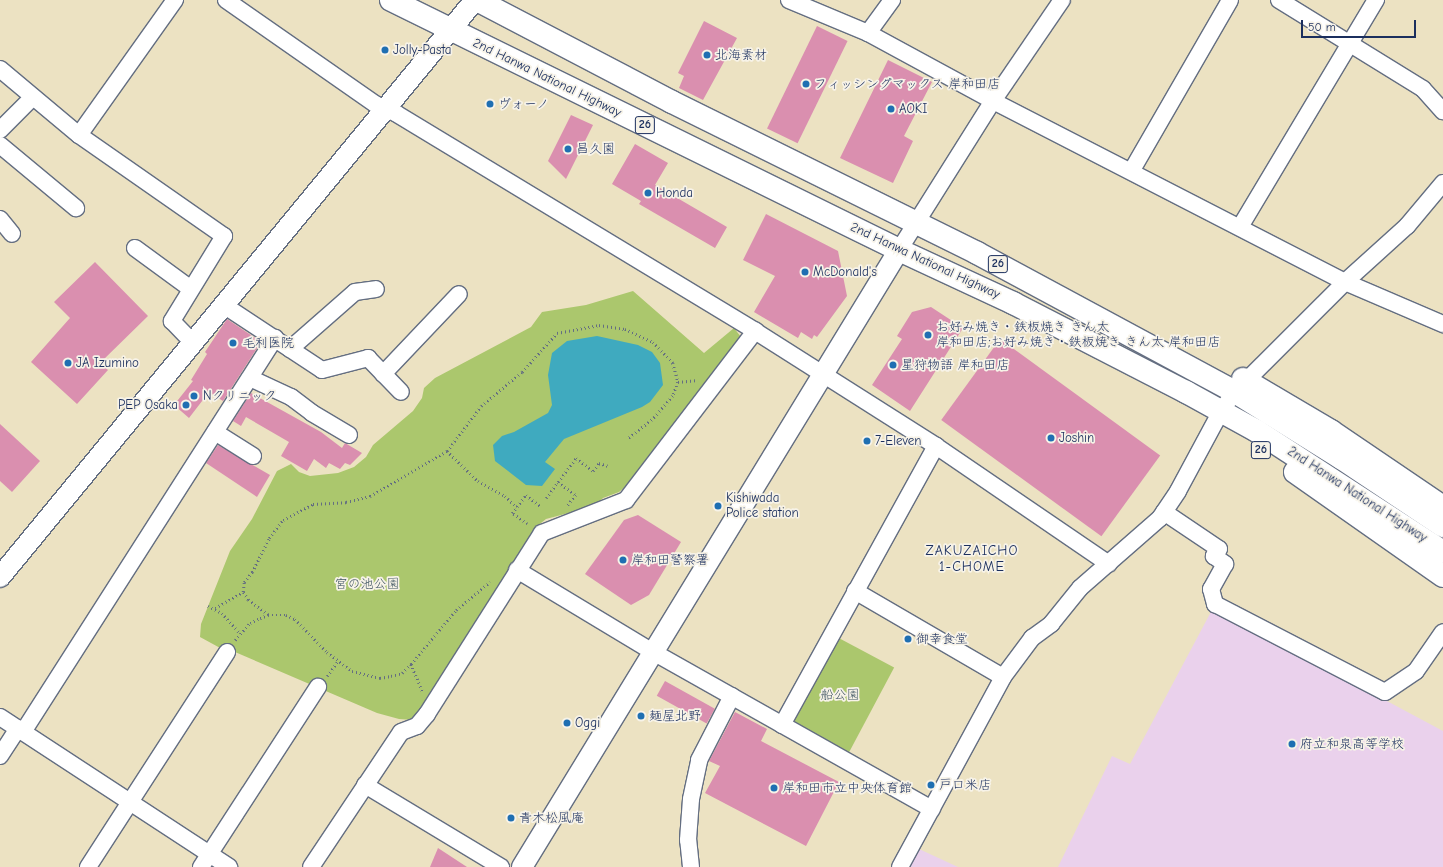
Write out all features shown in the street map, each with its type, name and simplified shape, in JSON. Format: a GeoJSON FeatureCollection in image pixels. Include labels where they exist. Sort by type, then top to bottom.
{"type":"FeatureCollection","features":[{"type":"Feature","properties":{"kind":"highway","name":"2nd Hanwa National Highway"},"geometry":{"type":"LineString","coordinates":[[391,0],[450,31],[899,250],[1076,334],[1094,357],[1218,417],[1257,431],[1365,498],[1443,552]]}},
{"type":"Feature","properties":{"kind":"highway","name":"26"},"geometry":{"type":"LineString","coordinates":[[476,0],[916,225],[977,253],[1078,307],[1117,315],[1240,387],[1331,431],[1443,507]]}},
{"type":"Feature","properties":{"kind":"highway","name":"2nd Hanwa National Highway"},"geometry":{"type":"LineString","coordinates":[[1240,387],[1269,413],[1443,526]]}},
{"type":"Feature","properties":{"kind":"highway","name":"26"},"geometry":{"type":"LineString","coordinates":[[1218,417],[1443,576]]}},
{"type":"Feature","properties":{"kind":"street"},"geometry":{"type":"LineString","coordinates":[[79,135],[175,0]]}},
{"type":"Feature","properties":{"kind":"street"},"geometry":{"type":"LineString","coordinates":[[226,0],[375,104],[387,109],[755,331],[936,446],[1109,564]]}},
{"type":"Feature","properties":{"kind":"street"},"geometry":{"type":"LineString","coordinates":[[0,577],[476,0]]}},
{"type":"Feature","properties":{"kind":"street"},"geometry":{"type":"LineString","coordinates":[[789,0],[868,33],[993,101],[1132,170],[1345,282],[1443,324]]}},
{"type":"Feature","properties":{"kind":"street"},"geometry":{"type":"LineString","coordinates":[[868,33],[892,0]]}},
{"type":"Feature","properties":{"kind":"street"},"geometry":{"type":"LineString","coordinates":[[522,867],[899,250],[993,101],[1062,0]]}},
{"type":"Feature","properties":{"kind":"street"},"geometry":{"type":"LineString","coordinates":[[1132,170],[1230,0]]}},
{"type":"Feature","properties":{"kind":"street"},"geometry":{"type":"LineString","coordinates":[[1279,0],[1348,45],[1423,89],[1443,110]]}},
{"type":"Feature","properties":{"kind":"street"},"geometry":{"type":"LineString","coordinates":[[1240,227],[1376,0]]}},
{"type":"Feature","properties":{"kind":"street"},"geometry":{"type":"LineString","coordinates":[[0,69],[32,98],[79,135],[224,236],[172,321],[193,343]]}},
{"type":"Feature","properties":{"kind":"street"},"geometry":{"type":"LineString","coordinates":[[0,130],[32,98]]}},
{"type":"Feature","properties":{"kind":"street"},"geometry":{"type":"LineString","coordinates":[[0,145],[76,208]]}},
{"type":"Feature","properties":{"kind":"street"},"geometry":{"type":"LineString","coordinates":[[900,867],[1003,677],[1032,638],[1051,624],[1080,588],[1109,564],[1164,512],[1218,417],[1240,387],[1345,282],[1407,226],[1443,183]]}},
{"type":"Feature","properties":{"kind":"street"},"geometry":{"type":"LineString","coordinates":[[0,219],[12,234]]}},
{"type":"Feature","properties":{"kind":"street"},"geometry":{"type":"LineString","coordinates":[[135,248],[192,289]]}},
{"type":"Feature","properties":{"kind":"street"},"geometry":{"type":"LineString","coordinates":[[290,349],[355,292],[376,289]]}},
{"type":"Feature","properties":{"kind":"street"},"geometry":{"type":"LineString","coordinates":[[383,374],[459,294]]}},
{"type":"Feature","properties":{"kind":"street"},"geometry":{"type":"LineString","coordinates":[[225,306],[322,370],[368,358],[401,392]]}},
{"type":"Feature","properties":{"kind":"street"},"geometry":{"type":"LineString","coordinates":[[312,867],[401,732],[418,726],[434,704],[495,609],[517,570],[542,533],[626,500],[755,331]]}},
{"type":"Feature","properties":{"kind":"street"},"geometry":{"type":"LineString","coordinates":[[0,756],[21,730],[275,338]]}},
{"type":"Feature","properties":{"kind":"street"},"geometry":{"type":"LineString","coordinates":[[250,378],[291,397],[312,413],[350,435]]}},
{"type":"Feature","properties":{"kind":"street"},"geometry":{"type":"LineString","coordinates":[[215,432],[253,456]]}},
{"type":"Feature","properties":{"kind":"street"},"geometry":{"type":"LineString","coordinates":[[782,726],[854,591],[936,446]]}},
{"type":"Feature","properties":{"kind":"street"},"geometry":{"type":"LineString","coordinates":[[1164,512],[1219,549],[1214,556],[1226,564],[1211,589],[1215,604],[1385,692],[1416,671],[1443,632]]}},
{"type":"Feature","properties":{"kind":"street"},"geometry":{"type":"LineString","coordinates":[[517,570],[653,652],[782,726],[932,809]]}},
{"type":"Feature","properties":{"kind":"street"},"geometry":{"type":"LineString","coordinates":[[854,591],[1003,677]]}},
{"type":"Feature","properties":{"kind":"street"},"geometry":{"type":"LineString","coordinates":[[88,867],[131,803],[227,652]]}},
{"type":"Feature","properties":{"kind":"street"},"geometry":{"type":"LineString","coordinates":[[205,861],[318,688]]}},
{"type":"Feature","properties":{"kind":"street"},"geometry":{"type":"LineString","coordinates":[[691,867],[689,827],[699,760],[732,696]]}},
{"type":"Feature","properties":{"kind":"street"},"geometry":{"type":"LineString","coordinates":[[0,717],[131,803],[205,861],[229,867]]}},
{"type":"Feature","properties":{"kind":"street"},"geometry":{"type":"LineString","coordinates":[[365,785],[500,867]]}},
{"type":"Feature","properties":{"kind":"path"},"geometry":{"type":"LineString","coordinates":[[268,615],[248,600],[243,592],[244,582],[258,563],[273,532],[292,513],[313,504],[346,502],[370,496],[447,451],[481,406],[522,372],[557,333],[599,325],[625,329],[653,342],[673,364],[677,373],[678,382],[664,408],[628,439]]}},
{"type":"Feature","properties":{"kind":"path"},"geometry":{"type":"LineString","coordinates":[[447,451],[478,480],[505,496],[517,507]]}},
{"type":"Feature","properties":{"kind":"path"},"geometry":{"type":"LineString","coordinates":[[546,498],[576,458],[593,471],[599,463],[608,466]]}},
{"type":"Feature","properties":{"kind":"path"},"geometry":{"type":"LineString","coordinates":[[558,482],[576,495],[563,511]]}},
{"type":"Feature","properties":{"kind":"path"},"geometry":{"type":"LineString","coordinates":[[527,524],[512,513],[526,496],[540,506]]}},
{"type":"Feature","properties":{"kind":"path"},"geometry":{"type":"LineString","coordinates":[[227,652],[240,633],[250,623],[268,615],[286,615],[295,619],[338,662],[358,672],[380,678],[392,676],[402,673],[456,610],[490,582]]}},
{"type":"Feature","properties":{"kind":"path"},"geometry":{"type":"LineString","coordinates":[[214,608],[243,592]]}},
{"type":"Feature","properties":{"kind":"path"},"geometry":{"type":"LineString","coordinates":[[208,606],[214,608],[230,620],[240,633]]}},
{"type":"Feature","properties":{"kind":"path"},"geometry":{"type":"LineString","coordinates":[[411,664],[423,692],[434,704]]}},
{"type":"Feature","properties":{"kind":"shaded area","name":"府立和泉高等学校"},"geometry":{"type":"Polygon","coordinates":[[[1213,608],[1443,731],[1443,867],[1058,867],[1112,756],[1130,764],[1213,608]]]}},
{"type":"Feature","properties":{"kind":"shaded area"},"geometry":{"type":"Polygon","coordinates":[[[919,849],[958,867],[910,867],[919,849]]]}},
{"type":"Feature","properties":{"kind":"green space","name":"宮の池公園"},"geometry":{"type":"Polygon","coordinates":[[[633,291],[704,353],[734,328],[741,337],[632,481],[619,492],[603,498],[595,506],[546,519],[536,527],[424,708],[413,720],[399,719],[377,713],[235,652],[233,655],[200,637],[201,624],[230,551],[252,519],[277,471],[291,464],[299,472],[310,476],[338,473],[354,467],[366,457],[373,445],[413,411],[422,398],[424,388],[435,378],[531,327],[542,312],[586,305],[633,291]]]}},
{"type":"Feature","properties":{"kind":"green space","name":"船公園"},"geometry":{"type":"Polygon","coordinates":[[[835,636],[894,667],[847,756],[788,724],[835,636]]]}},
{"type":"Feature","properties":{"kind":"water"},"geometry":{"type":"Polygon","coordinates":[[[597,336],[638,345],[652,352],[660,363],[663,385],[650,402],[642,407],[564,439],[545,462],[555,469],[542,486],[526,485],[495,461],[493,445],[502,436],[514,432],[548,413],[552,405],[548,375],[552,353],[567,341],[597,336]]]}},
{"type":"Feature","properties":{"kind":"building","name":"北海素材"},"geometry":{"type":"Polygon","coordinates":[[[704,21],[737,38],[703,100],[679,88],[684,76],[678,73],[704,21]]]}},
{"type":"Feature","properties":{"kind":"building","name":"フィッシングマックス 岸和田店"},"geometry":{"type":"Polygon","coordinates":[[[817,26],[848,41],[798,143],[767,128],[817,26]]]}},
{"type":"Feature","properties":{"kind":"building","name":"AOKI"},"geometry":{"type":"Polygon","coordinates":[[[888,60],[932,82],[904,136],[913,141],[893,183],[840,158],[888,60]]]}},
{"type":"Feature","properties":{"kind":"building","name":"昌久園"},"geometry":{"type":"Polygon","coordinates":[[[571,115],[593,125],[566,179],[548,161],[571,115]]]}},
{"type":"Feature","properties":{"kind":"building","name":"Honda"},"geometry":{"type":"Polygon","coordinates":[[[635,144],[668,163],[655,185],[727,227],[715,248],[639,204],[641,201],[612,184],[635,144]]]}},
{"type":"Feature","properties":{"kind":"building","name":"McDonald's"},"geometry":{"type":"Polygon","coordinates":[[[766,214],[838,251],[847,296],[817,337],[814,335],[812,339],[801,332],[798,338],[754,312],[775,276],[743,260],[766,214]]]}},
{"type":"Feature","properties":{"kind":"building"},"geometry":{"type":"Polygon","coordinates":[[[95,262],[148,316],[100,363],[108,370],[77,404],[31,362],[70,318],[54,302],[95,262]]]}},
{"type":"Feature","properties":{"kind":"building"},"geometry":{"type":"Polygon","coordinates":[[[931,307],[963,328],[910,411],[872,385],[902,339],[897,336],[912,312],[931,307]]]}},
{"type":"Feature","properties":{"kind":"building"},"geometry":{"type":"Polygon","coordinates":[[[227,319],[261,342],[223,401],[209,392],[189,418],[174,405],[193,381],[191,380],[207,354],[205,352],[227,319]]]}},
{"type":"Feature","properties":{"kind":"building","name":"Joshin"},"geometry":{"type":"Polygon","coordinates":[[[1000,339],[1160,455],[1101,536],[941,420],[1000,339]]]}},
{"type":"Feature","properties":{"kind":"building"},"geometry":{"type":"Polygon","coordinates":[[[251,393],[321,432],[342,448],[345,443],[362,453],[350,465],[345,463],[340,469],[329,463],[326,468],[314,459],[307,471],[281,456],[289,442],[246,417],[241,426],[233,421],[251,393]]]}},
{"type":"Feature","properties":{"kind":"building"},"geometry":{"type":"Polygon","coordinates":[[[0,424],[40,461],[12,492],[0,481],[0,424]]]}},
{"type":"Feature","properties":{"kind":"building"},"geometry":{"type":"Polygon","coordinates":[[[218,445],[270,475],[257,497],[206,463],[218,445]]]}},
{"type":"Feature","properties":{"kind":"building"},"geometry":{"type":"Polygon","coordinates":[[[638,515],[681,542],[649,595],[631,605],[585,574],[624,520],[638,515]]]}},
{"type":"Feature","properties":{"kind":"building"},"geometry":{"type":"Polygon","coordinates":[[[665,681],[715,709],[707,724],[657,696],[665,681]]]}},
{"type":"Feature","properties":{"kind":"building"},"geometry":{"type":"Polygon","coordinates":[[[735,712],[767,729],[761,741],[839,782],[806,846],[705,793],[720,766],[709,761],[735,712]]]}},
{"type":"Feature","properties":{"kind":"building"},"geometry":{"type":"Polygon","coordinates":[[[438,848],[467,867],[430,867],[438,848]]]}},
{"type":"Feature","properties":{"kind":"place","name":"Jolly-Pasta"},"geometry":{"type":"Point","coordinates":[385,50]}},
{"type":"Feature","properties":{"kind":"place","name":"北海素材"},"geometry":{"type":"Point","coordinates":[707,55]}},
{"type":"Feature","properties":{"kind":"place","name":"フィッシングマックス 岸和田店"},"geometry":{"type":"Point","coordinates":[806,84]}},
{"type":"Feature","properties":{"kind":"place","name":"ヴォーノ"},"geometry":{"type":"Point","coordinates":[490,104]}},
{"type":"Feature","properties":{"kind":"place","name":"AOKI"},"geometry":{"type":"Point","coordinates":[891,109]}},
{"type":"Feature","properties":{"kind":"place","name":"昌久園"},"geometry":{"type":"Point","coordinates":[568,149]}},
{"type":"Feature","properties":{"kind":"place","name":"Honda"},"geometry":{"type":"Point","coordinates":[648,193]}},
{"type":"Feature","properties":{"kind":"place","name":"McDonald's"},"geometry":{"type":"Point","coordinates":[805,272]}},
{"type":"Feature","properties":{"kind":"place","name":"お好み焼き・鉄板焼き きん太 岸和田店;お好み焼き・鉄板焼き きん太 岸和田店"},"geometry":{"type":"Point","coordinates":[928,335]}},
{"type":"Feature","properties":{"kind":"place","name":"毛利医院"},"geometry":{"type":"Point","coordinates":[233,343]}},
{"type":"Feature","properties":{"kind":"place","name":"JA Izumino"},"geometry":{"type":"Point","coordinates":[68,363]}},
{"type":"Feature","properties":{"kind":"place","name":"星狩物語 岸和田店"},"geometry":{"type":"Point","coordinates":[893,365]}},
{"type":"Feature","properties":{"kind":"place","name":"Nクリニック"},"geometry":{"type":"Point","coordinates":[194,396]}},
{"type":"Feature","properties":{"kind":"place","name":"PEP Osaka"},"geometry":{"type":"Point","coordinates":[186,405]}},
{"type":"Feature","properties":{"kind":"place","name":"Joshin"},"geometry":{"type":"Point","coordinates":[1051,438]}},
{"type":"Feature","properties":{"kind":"place","name":"7-Eleven"},"geometry":{"type":"Point","coordinates":[867,441]}},
{"type":"Feature","properties":{"kind":"place","name":"Kishiwada Police station"},"geometry":{"type":"Point","coordinates":[718,506]}},
{"type":"Feature","properties":{"kind":"place","name":"岸和田警察署"},"geometry":{"type":"Point","coordinates":[623,560]}},
{"type":"Feature","properties":{"kind":"place","name":"御幸食堂"},"geometry":{"type":"Point","coordinates":[908,639]}},
{"type":"Feature","properties":{"kind":"place","name":"麺屋北野"},"geometry":{"type":"Point","coordinates":[641,716]}},
{"type":"Feature","properties":{"kind":"place","name":"Oggi"},"geometry":{"type":"Point","coordinates":[567,723]}},
{"type":"Feature","properties":{"kind":"place","name":"府立和泉高等学校"},"geometry":{"type":"Point","coordinates":[1292,744]}},
{"type":"Feature","properties":{"kind":"place","name":"戸口米店"},"geometry":{"type":"Point","coordinates":[931,785]}},
{"type":"Feature","properties":{"kind":"place","name":"岸和田市立中央体育館"},"geometry":{"type":"Point","coordinates":[774,788]}},
{"type":"Feature","properties":{"kind":"place","name":"青木松風庵"},"geometry":{"type":"Point","coordinates":[511,818]}},
{"type":"Feature","properties":{"kind":"district","name":"ZAKUZAICHO 1-CHOME"},"geometry":{"type":"Point","coordinates":[972,560]}}]}
